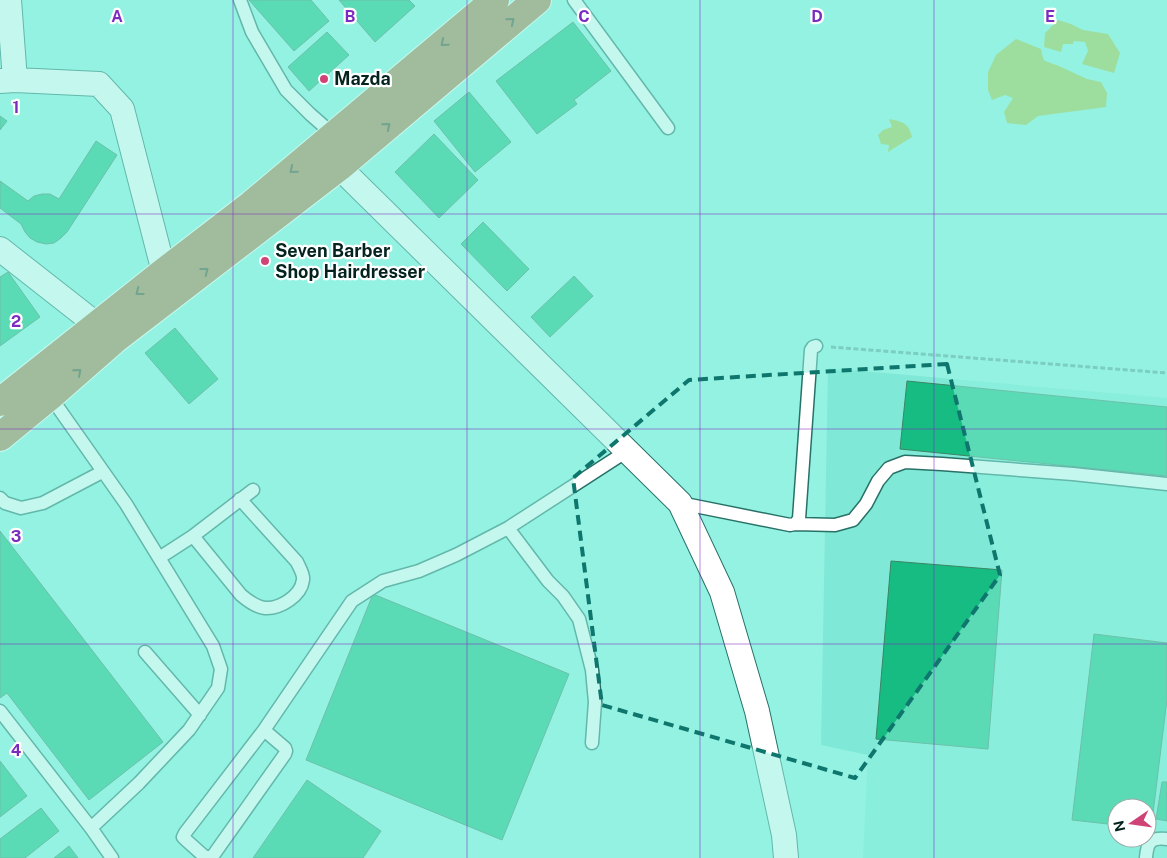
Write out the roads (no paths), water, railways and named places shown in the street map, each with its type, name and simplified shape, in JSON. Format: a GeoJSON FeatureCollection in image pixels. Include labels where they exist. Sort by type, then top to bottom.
{"type":"FeatureCollection","features":[{"type":"Feature","properties":{"kind":"highway"},"geometry":{"type":"LineString","coordinates":[[0,402],[251,205],[495,0]]}},
{"type":"Feature","properties":{"kind":"highway"},"geometry":{"type":"LineString","coordinates":[[0,436],[116,339],[346,160],[537,0]]}},
{"type":"Feature","properties":{"kind":"street"},"geometry":{"type":"LineString","coordinates":[[9,0],[8,81],[99,84],[122,109],[164,272]]}},
{"type":"Feature","properties":{"kind":"street"},"geometry":{"type":"LineString","coordinates":[[328,141],[627,451],[680,503],[722,592],[758,711],[784,834],[786,858]]}},
{"type":"Feature","properties":{"kind":"street"},"geometry":{"type":"LineString","coordinates":[[0,249],[97,325]]}},
{"type":"Feature","properties":{"kind":"lane"},"geometry":{"type":"LineString","coordinates":[[240,0],[252,32],[286,90],[310,114],[328,141]]}},
{"type":"Feature","properties":{"kind":"lane"},"geometry":{"type":"LineString","coordinates":[[574,0],[668,128]]}},
{"type":"Feature","properties":{"kind":"lane"},"geometry":{"type":"LineString","coordinates":[[795,524],[799,519],[811,350],[816,346]]}},
{"type":"Feature","properties":{"kind":"lane"},"geometry":{"type":"LineString","coordinates":[[50,396],[126,504],[212,646],[221,670],[218,688],[189,730],[139,783],[91,828]]}},
{"type":"Feature","properties":{"kind":"lane"},"geometry":{"type":"LineString","coordinates":[[264,730],[285,748],[285,754],[212,857],[205,857],[183,837],[185,833],[264,730],[352,601],[383,581],[419,571],[456,555],[508,528],[627,451]]}},
{"type":"Feature","properties":{"kind":"lane"},"geometry":{"type":"LineString","coordinates":[[680,503],[790,525],[835,524],[853,520],[866,504],[878,481],[889,468],[905,462],[1073,474],[1167,484]]}},
{"type":"Feature","properties":{"kind":"lane"},"geometry":{"type":"LineString","coordinates":[[0,498],[5,503],[20,508],[43,503],[102,472]]}},
{"type":"Feature","properties":{"kind":"lane"},"geometry":{"type":"LineString","coordinates":[[158,558],[193,536],[253,490]]}},
{"type":"Feature","properties":{"kind":"lane"},"geometry":{"type":"LineString","coordinates":[[193,536],[241,595],[250,603],[264,608],[278,606],[291,599],[299,592],[304,579],[297,562],[240,500]]}},
{"type":"Feature","properties":{"kind":"lane"},"geometry":{"type":"LineString","coordinates":[[508,528],[548,581],[563,596],[579,619],[592,670],[596,702],[592,743]]}},
{"type":"Feature","properties":{"kind":"lane"},"geometry":{"type":"LineString","coordinates":[[145,652],[200,715]]}},
{"type":"Feature","properties":{"kind":"lane"},"geometry":{"type":"LineString","coordinates":[[0,711],[112,858]]}},
{"type":"Feature","properties":{"kind":"lane"},"geometry":{"type":"LineString","coordinates":[[1146,858],[1147,846],[1151,842],[1157,839],[1167,839]]}},
{"type":"Feature","properties":{"kind":"place","name":"Mazda"},"geometry":{"type":"Point","coordinates":[324,79]}},
{"type":"Feature","properties":{"kind":"place","name":"Seven Barber Shop Hairdresser"},"geometry":{"type":"Point","coordinates":[265,261]}}]}
